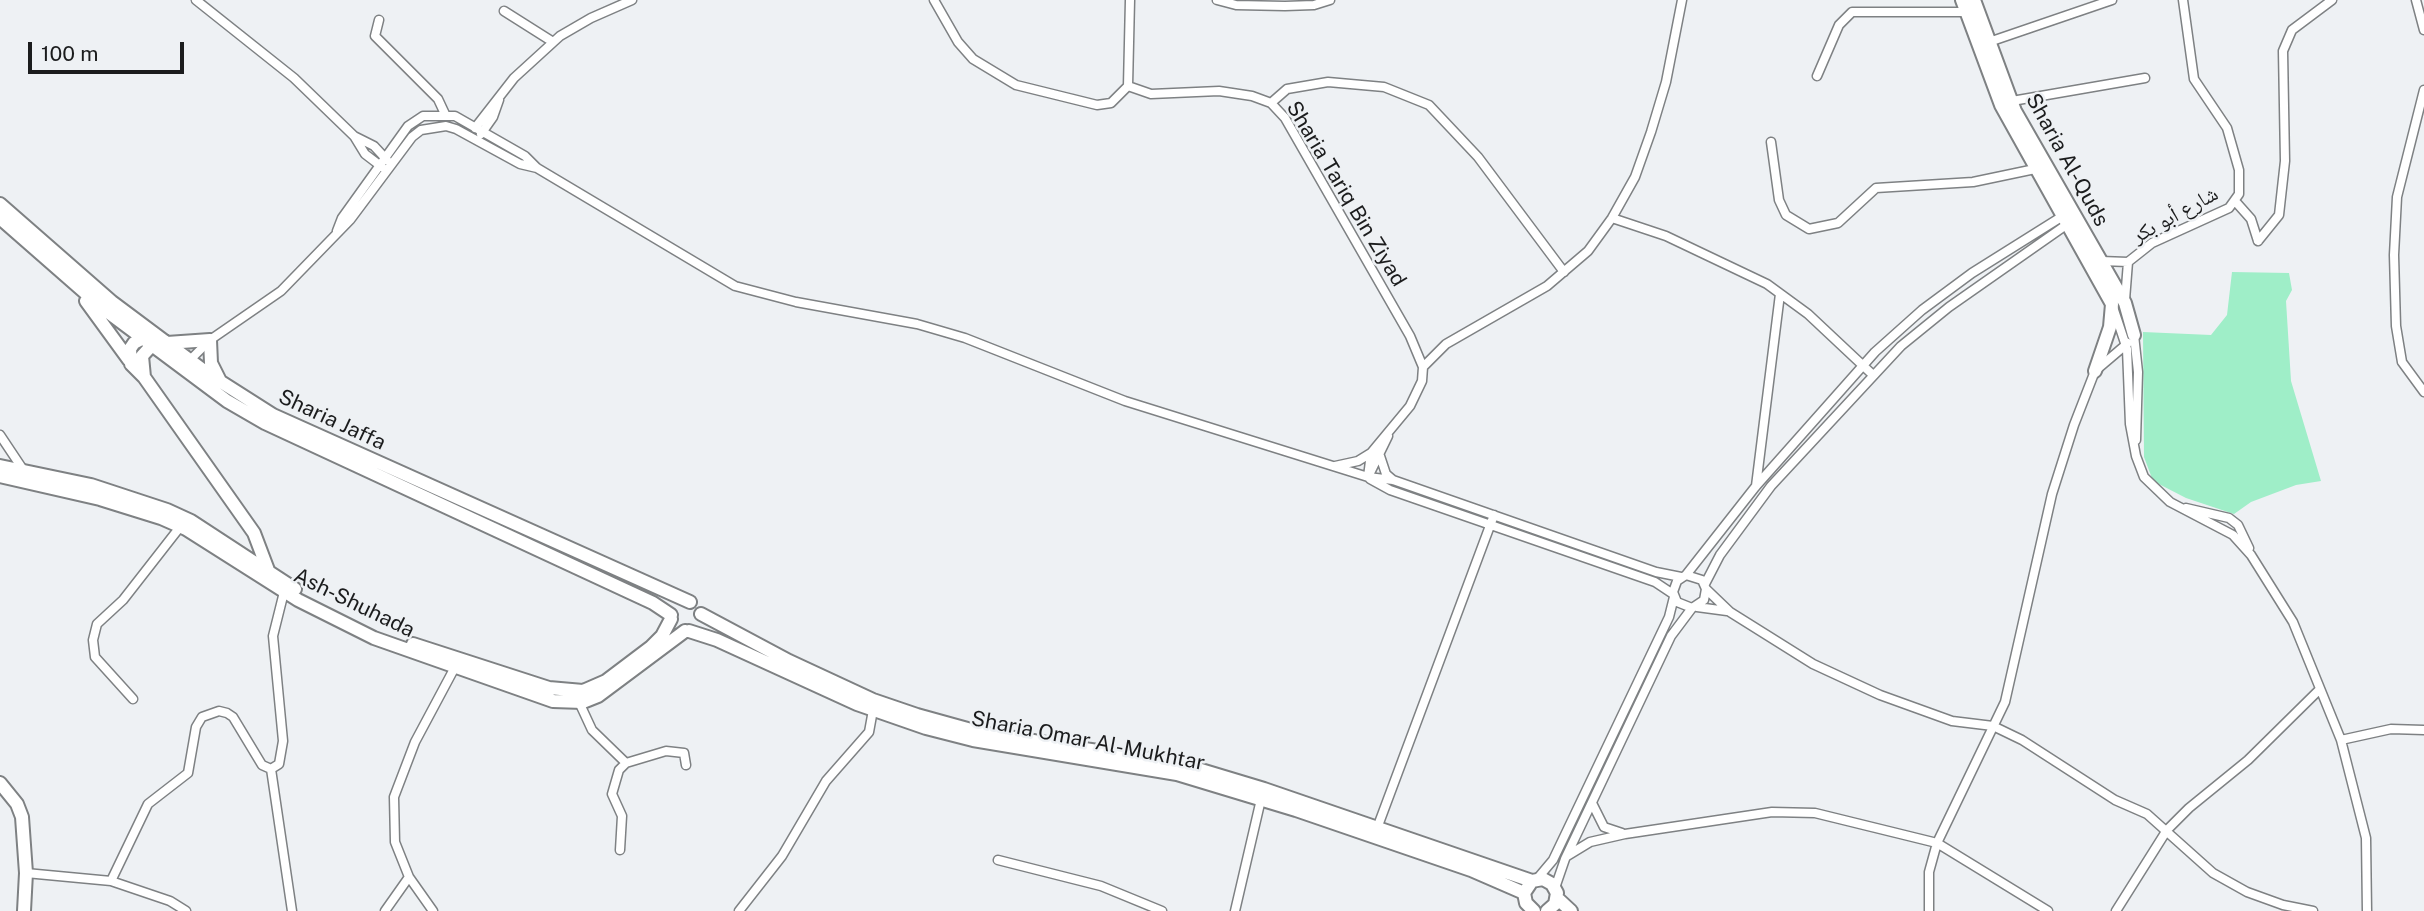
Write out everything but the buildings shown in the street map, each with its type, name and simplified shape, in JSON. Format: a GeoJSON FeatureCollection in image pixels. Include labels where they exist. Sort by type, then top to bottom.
{"type":"FeatureCollection","features":[{"type":"Feature","properties":{"kind":"main road","name":"Sharia Al-Quds"},"geometry":{"type":"LineString","coordinates":[[1974,0],[2011,101],[2067,218],[2101,261],[2130,340]]}},
{"type":"Feature","properties":{"kind":"main road","name":"Sharia Al-Quds"},"geometry":{"type":"LineString","coordinates":[[1964,6],[2001,105],[2035,169],[2118,304]]}},
{"type":"Feature","properties":{"kind":"main road","name":"Sharia Jaffa"},"geometry":{"type":"LineString","coordinates":[[0,204],[149,338],[166,343],[184,363],[273,415],[690,602]]}},
{"type":"Feature","properties":{"kind":"main road","name":"Sharia Jaffa"},"geometry":{"type":"LineString","coordinates":[[0,218],[72,281],[265,423],[653,603],[671,617]]}},
{"type":"Feature","properties":{"kind":"main road"},"geometry":{"type":"LineString","coordinates":[[72,281],[144,377],[254,533],[272,584]]}},
{"type":"Feature","properties":{"kind":"main road"},"geometry":{"type":"LineString","coordinates":[[2095,371],[2118,304]]}},
{"type":"Feature","properties":{"kind":"main road"},"geometry":{"type":"LineString","coordinates":[[131,362],[130,349],[149,338]]}},
{"type":"Feature","properties":{"kind":"main road"},"geometry":{"type":"LineString","coordinates":[[144,377],[142,356],[149,338]]}},
{"type":"Feature","properties":{"kind":"main road"},"geometry":{"type":"LineString","coordinates":[[166,343],[210,340],[211,363],[221,383]]}},
{"type":"Feature","properties":{"kind":"main road","name":"Ash-Shuhada"},"geometry":{"type":"LineString","coordinates":[[0,466],[91,485],[167,510],[333,610],[379,631],[516,679],[566,692],[583,691],[606,681],[656,642],[671,617]]}},
{"type":"Feature","properties":{"kind":"main road","name":"Ash-Shuhada"},"geometry":{"type":"LineString","coordinates":[[0,476],[100,499],[180,527],[284,592],[374,638],[553,701],[579,702],[598,696],[620,683],[687,631]]}},
{"type":"Feature","properties":{"kind":"main road"},"geometry":{"type":"LineString","coordinates":[[690,602],[698,607],[701,614],[697,626],[687,631],[676,628],[671,617],[679,603],[690,602]]}},
{"type":"Feature","properties":{"kind":"main road","name":"Sharia Omar Al-Mukhtar"},"geometry":{"type":"LineString","coordinates":[[701,614],[789,661],[873,700],[917,715],[982,733],[1181,764],[1376,832],[1535,880],[1548,881],[1556,893]]}},
{"type":"Feature","properties":{"kind":"main road","name":"Sharia Omar Al-Mukhtar"},"geometry":{"type":"LineString","coordinates":[[687,631],[717,640],[873,710],[973,740],[1166,772],[1262,794]]}},
{"type":"Feature","properties":{"kind":"main road"},"geometry":{"type":"LineString","coordinates":[[0,783],[22,817],[26,873],[24,911]]}},
{"type":"Feature","properties":{"kind":"main road","name":"Sharia Omar Al-Mukhtar"},"geometry":{"type":"LineString","coordinates":[[1376,832],[1524,893]]}},
{"type":"Feature","properties":{"kind":"main road"},"geometry":{"type":"LineString","coordinates":[[1534,911],[1526,903],[1524,893],[1535,880]]}},
{"type":"Feature","properties":{"kind":"main road"},"geometry":{"type":"LineString","coordinates":[[1547,911],[1556,893],[1571,911]]}},
{"type":"Feature","properties":{"kind":"street"},"geometry":{"type":"LineString","coordinates":[[197,0],[293,78],[354,136],[365,154],[379,167],[390,168]]}},
{"type":"Feature","properties":{"kind":"street"},"geometry":{"type":"LineString","coordinates":[[475,138],[475,125],[532,59],[553,41],[591,18],[632,0]]}},
{"type":"Feature","properties":{"kind":"street"},"geometry":{"type":"LineString","coordinates":[[934,0],[958,42],[992,74],[1016,85],[1097,105],[1111,103],[1128,86],[1133,1]]}},
{"type":"Feature","properties":{"kind":"street"},"geometry":{"type":"LineString","coordinates":[[1217,0],[1236,5],[1285,6],[1331,0]]}},
{"type":"Feature","properties":{"kind":"street"},"geometry":{"type":"LineString","coordinates":[[1368,477],[1375,454],[1418,394],[1423,367],[1446,344],[1538,292],[1564,272],[1588,251],[1612,218],[1635,177],[1651,132],[1666,82],[1682,0]]}},
{"type":"Feature","properties":{"kind":"street"},"geometry":{"type":"LineString","coordinates":[[1989,42],[2112,0]]}},
{"type":"Feature","properties":{"kind":"street","name":"شارع أبو بكر"},"geometry":{"type":"LineString","coordinates":[[2128,261],[2152,243],[2226,210],[2235,201],[2239,190],[2239,170],[2227,128],[2194,79],[2183,0]]}},
{"type":"Feature","properties":{"kind":"street"},"geometry":{"type":"LineString","coordinates":[[2235,201],[2251,219],[2258,241],[2279,215],[2285,161],[2283,51],[2292,30],[2332,0]]}},
{"type":"Feature","properties":{"kind":"street"},"geometry":{"type":"LineString","coordinates":[[2416,0],[2424,30]]}},
{"type":"Feature","properties":{"kind":"street"},"geometry":{"type":"LineString","coordinates":[[1816,76],[1839,25],[1852,12],[1964,6]]}},
{"type":"Feature","properties":{"kind":"street"},"geometry":{"type":"LineString","coordinates":[[503,11],[553,41]]}},
{"type":"Feature","properties":{"kind":"street"},"geometry":{"type":"LineString","coordinates":[[379,20],[375,36],[383,47],[438,99],[445,114]]}},
{"type":"Feature","properties":{"kind":"street"},"geometry":{"type":"LineString","coordinates":[[2011,101],[2145,78]]}},
{"type":"Feature","properties":{"kind":"street"},"geometry":{"type":"LineString","coordinates":[[1271,103],[1287,89],[1328,82],[1384,87],[1429,105],[1478,157],[1564,272]]}},
{"type":"Feature","properties":{"kind":"street","name":"Sharia Tariq Bin Ziyad"},"geometry":{"type":"LineString","coordinates":[[1128,86],[1152,94],[1219,91],[1252,96],[1271,103],[1286,118],[1410,336],[1423,367]]}},
{"type":"Feature","properties":{"kind":"street"},"geometry":{"type":"LineString","coordinates":[[2424,90],[2398,197],[2394,255],[2396,326],[2402,362],[2424,392]]}},
{"type":"Feature","properties":{"kind":"street"},"geometry":{"type":"LineString","coordinates":[[475,138],[484,131],[501,94]]}},
{"type":"Feature","properties":{"kind":"street"},"geometry":{"type":"LineString","coordinates":[[337,231],[342,218],[415,120],[423,116],[445,114],[475,125],[525,156],[537,168],[735,285],[796,302],[917,324],[965,338],[1125,401],[1368,477],[1393,480],[1656,572],[1698,577],[1730,611],[1813,664],[1880,695],[1952,721],[1993,726],[2042,752],[2115,800],[2147,814],[2213,873],[2247,892],[2283,905],[2313,911]]}},
{"type":"Feature","properties":{"kind":"street"},"geometry":{"type":"LineString","coordinates":[[184,363],[210,340],[281,291],[350,220],[412,137],[421,130],[446,126],[475,138],[520,164],[537,168]]}},
{"type":"Feature","properties":{"kind":"street"},"geometry":{"type":"LineString","coordinates":[[354,136],[374,146],[386,157],[390,168]]}},
{"type":"Feature","properties":{"kind":"street"},"geometry":{"type":"LineString","coordinates":[[1771,142],[1779,200],[1786,215],[1809,229],[1838,223],[1877,188],[1973,182],[2035,169]]}},
{"type":"Feature","properties":{"kind":"street"},"geometry":{"type":"LineString","coordinates":[[1612,218],[1666,236],[1716,259],[1780,294],[1808,314],[1873,375]]}},
{"type":"Feature","properties":{"kind":"street"},"geometry":{"type":"LineString","coordinates":[[1535,880],[1559,848],[1669,617],[1674,586],[1756,486],[1862,365],[1922,310],[2067,218]]}},
{"type":"Feature","properties":{"kind":"street"},"geometry":{"type":"LineString","coordinates":[[1556,893],[1567,856],[1671,636],[1694,607],[1704,600],[1705,587],[1720,555],[1771,486],[1901,346],[2067,218]]}},
{"type":"Feature","properties":{"kind":"street"},"geometry":{"type":"LineString","coordinates":[[2101,261],[2128,261],[2118,304]]}},
{"type":"Feature","properties":{"kind":"street"},"geometry":{"type":"LineString","coordinates":[[1756,486],[1780,294]]}},
{"type":"Feature","properties":{"kind":"street"},"geometry":{"type":"LineString","coordinates":[[1929,911],[1929,872],[1937,843],[2005,702],[2052,494],[2095,371],[2130,340]]}},
{"type":"Feature","properties":{"kind":"street"},"geometry":{"type":"LineString","coordinates":[[2130,340],[2138,372],[2136,456]]}},
{"type":"Feature","properties":{"kind":"street"},"geometry":{"type":"LineString","coordinates":[[2130,340],[2130,424],[2136,456],[2151,487],[2180,507],[2229,518],[2245,537],[2251,555],[2293,622],[2341,740],[2366,838],[2367,911]]}},
{"type":"Feature","properties":{"kind":"street"},"geometry":{"type":"LineString","coordinates":[[0,435],[24,471]]}},
{"type":"Feature","properties":{"kind":"street"},"geometry":{"type":"LineString","coordinates":[[1333,466],[1375,454]]}},
{"type":"Feature","properties":{"kind":"street"},"geometry":{"type":"LineString","coordinates":[[1375,454],[1386,474],[1393,480]]}},
{"type":"Feature","properties":{"kind":"street"},"geometry":{"type":"LineString","coordinates":[[1368,477],[1390,490],[1655,582],[1674,596],[1681,606],[1730,611]]}},
{"type":"Feature","properties":{"kind":"street"},"geometry":{"type":"LineString","coordinates":[[1376,832],[1494,515]]}},
{"type":"Feature","properties":{"kind":"street"},"geometry":{"type":"LineString","coordinates":[[133,699],[95,657],[93,640],[97,624],[122,600],[180,527]]}},
{"type":"Feature","properties":{"kind":"street"},"geometry":{"type":"LineString","coordinates":[[271,769],[279,764],[283,741],[272,636],[284,592]]}},
{"type":"Feature","properties":{"kind":"street"},"geometry":{"type":"LineString","coordinates":[[433,911],[409,877],[396,842],[394,797],[415,742],[454,668]]}},
{"type":"Feature","properties":{"kind":"street"},"geometry":{"type":"LineString","coordinates":[[2116,911],[2167,831],[2189,808],[2248,760],[2319,691]]}},
{"type":"Feature","properties":{"kind":"street"},"geometry":{"type":"LineString","coordinates":[[579,702],[592,730],[626,763]]}},
{"type":"Feature","properties":{"kind":"street"},"geometry":{"type":"LineString","coordinates":[[739,911],[782,856],[826,781],[869,732],[873,710]]}},
{"type":"Feature","properties":{"kind":"street"},"geometry":{"type":"LineString","coordinates":[[111,881],[148,804],[188,773],[196,727],[202,717],[219,711],[233,718],[262,765],[271,769]]}},
{"type":"Feature","properties":{"kind":"street"},"geometry":{"type":"LineString","coordinates":[[2341,740],[2391,729],[2424,730]]}},
{"type":"Feature","properties":{"kind":"street"},"geometry":{"type":"LineString","coordinates":[[620,850],[622,816],[612,794],[617,774],[626,763],[666,751],[684,753],[687,765]]}},
{"type":"Feature","properties":{"kind":"street"},"geometry":{"type":"LineString","coordinates":[[271,769],[292,911]]}},
{"type":"Feature","properties":{"kind":"street"},"geometry":{"type":"LineString","coordinates":[[1235,911],[1262,794]]}},
{"type":"Feature","properties":{"kind":"street"},"geometry":{"type":"LineString","coordinates":[[1592,802],[1604,827],[1625,834]]}},
{"type":"Feature","properties":{"kind":"street"},"geometry":{"type":"LineString","coordinates":[[1567,856],[1590,842],[1625,834],[1772,812],[1815,813],[1937,843],[2048,911]]}},
{"type":"Feature","properties":{"kind":"street"},"geometry":{"type":"LineString","coordinates":[[998,860],[1101,886],[1162,911]]}},
{"type":"Feature","properties":{"kind":"street"},"geometry":{"type":"LineString","coordinates":[[26,873],[111,881],[170,901],[186,911]]}},
{"type":"Feature","properties":{"kind":"street"},"geometry":{"type":"LineString","coordinates":[[385,911],[409,877]]}},
{"type":"Feature","properties":{"kind":"green space"},"geometry":{"type":"Polygon","coordinates":[[[2232,272],[2289,273],[2292,290],[2286,301],[2291,381],[2321,481],[2296,485],[2251,502],[2234,514],[2186,498],[2153,481],[2144,457],[2143,332],[2211,335],[2227,315],[2232,272]]]}}]}
